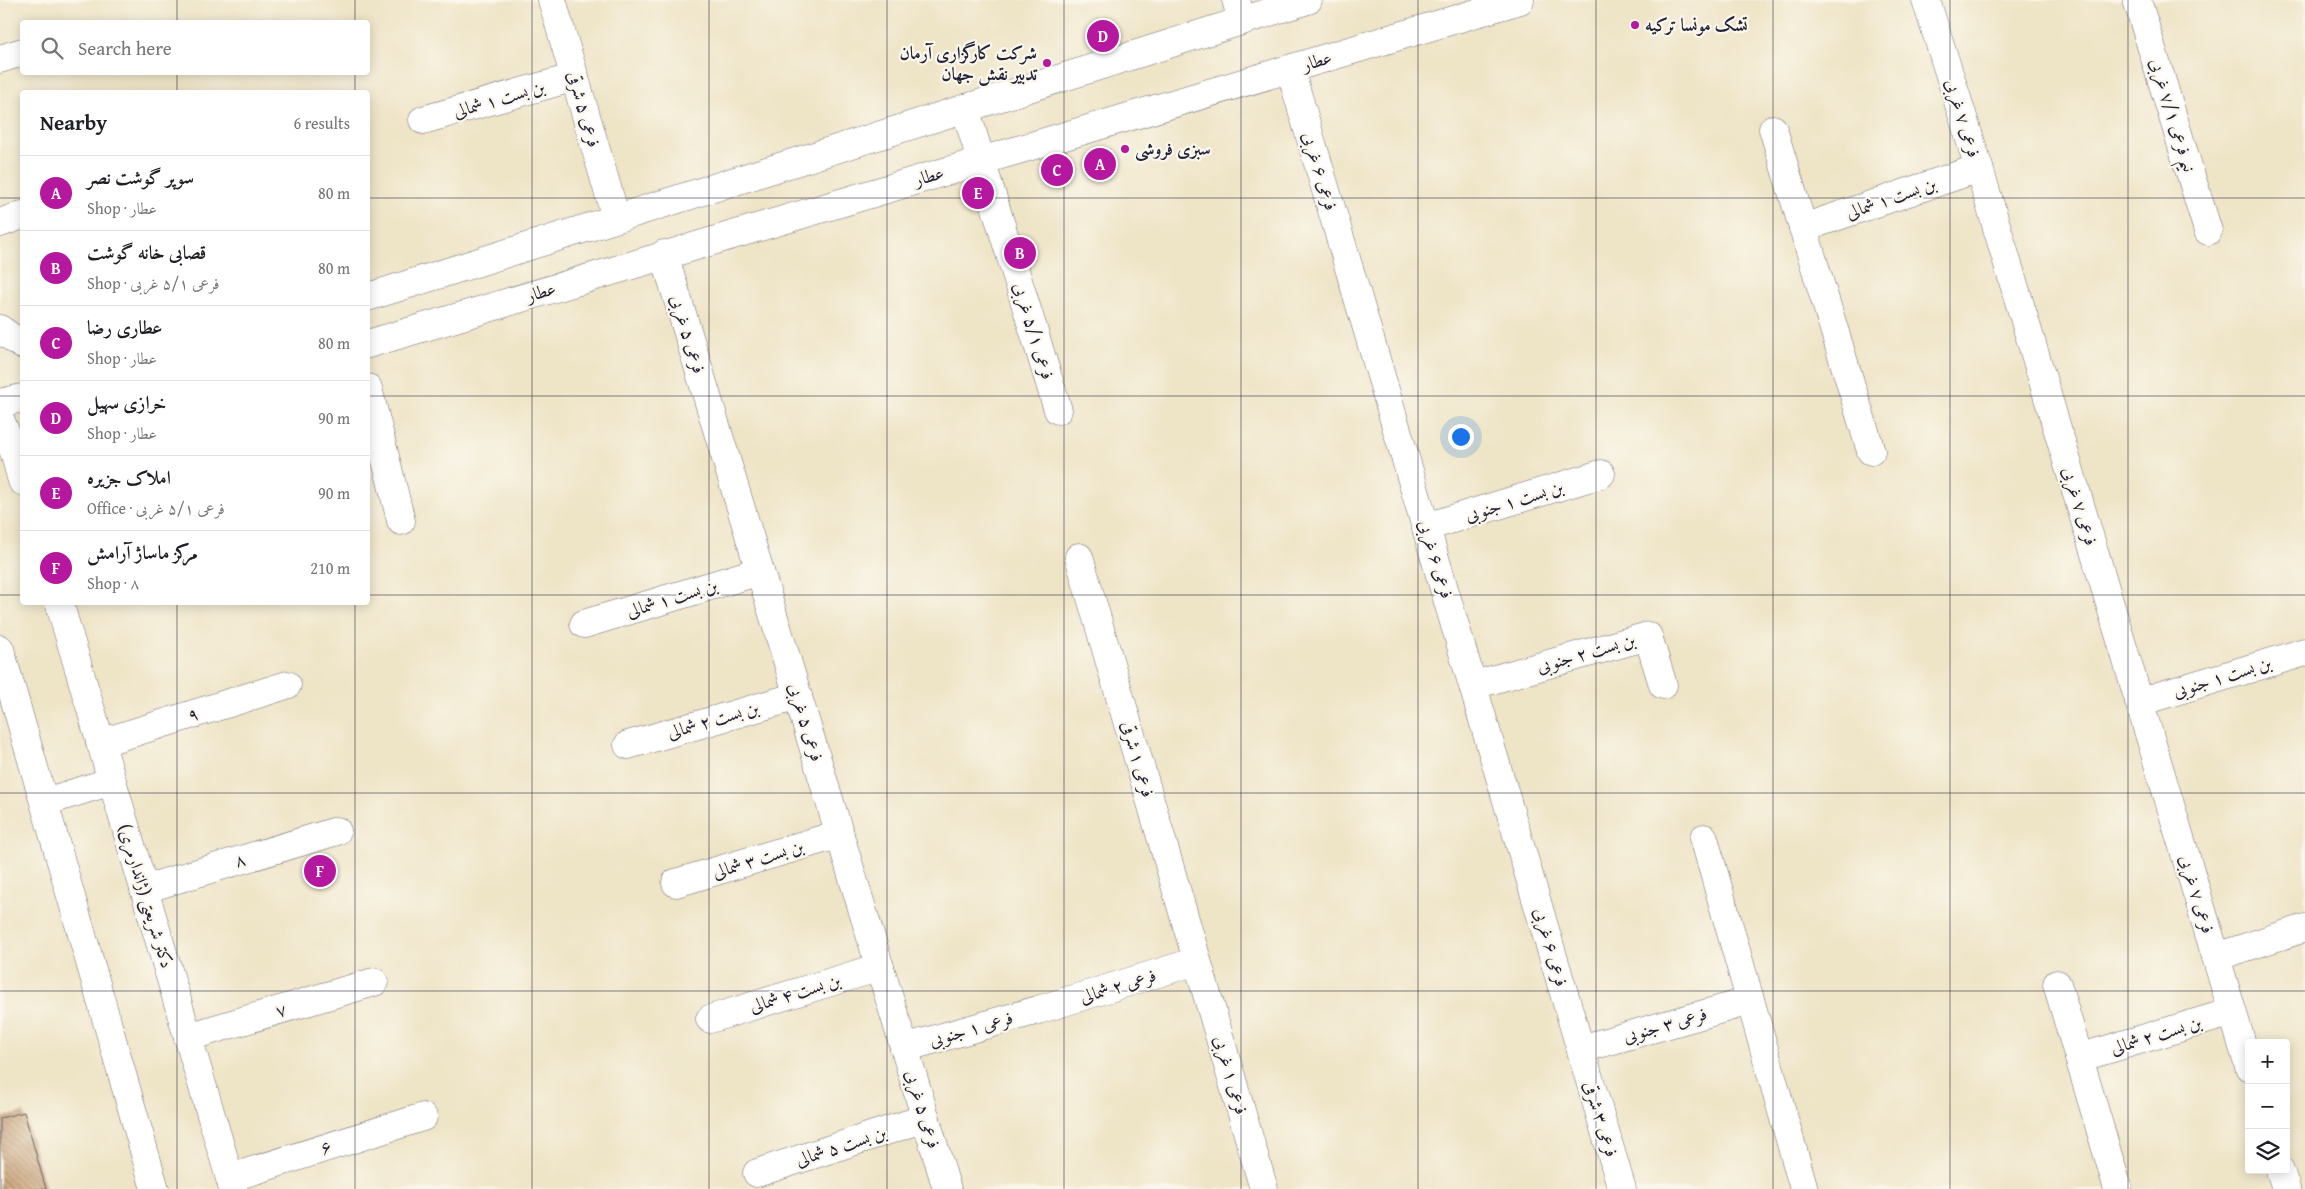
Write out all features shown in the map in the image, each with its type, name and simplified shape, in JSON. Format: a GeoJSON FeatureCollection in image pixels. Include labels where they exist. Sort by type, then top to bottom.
{"type":"FeatureCollection","features":[{"type":"Feature","properties":{"kind":"street","name":"فرعی ۵ شرقی"},"geometry":{"type":"LineString","coordinates":[[552,0],[616,218]]}},
{"type":"Feature","properties":{"kind":"street"},"geometry":{"type":"LineString","coordinates":[[370,296],[965,108],[1239,10],[1308,0]]}},
{"type":"Feature","properties":{"kind":"street","name":"عطار"},"geometry":{"type":"LineString","coordinates":[[370,343],[664,254],[1520,0]]}},
{"type":"Feature","properties":{"kind":"street","name":"فرعی ۷ غربی"},"geometry":{"type":"LineString","coordinates":[[1926,0],[1979,168],[2245,1054]]}},
{"type":"Feature","properties":{"kind":"street","name":"نیم فرعی ۷/۱ غربی"},"geometry":{"type":"LineString","coordinates":[[2137,0],[2208,231]]}},
{"type":"Feature","properties":{"kind":"street"},"geometry":{"type":"LineString","coordinates":[[0,59],[20,53]]}},
{"type":"Feature","properties":{"kind":"street","name":"فرعی ۶ غربی"},"geometry":{"type":"LineString","coordinates":[[1290,69],[1581,1049]]}},
{"type":"Feature","properties":{"kind":"street","name":"بن بست ۱ شمالی"},"geometry":{"type":"LineString","coordinates":[[423,120],[575,77]]}},
{"type":"Feature","properties":{"kind":"street","name":"فرعی ۵/۱ غربی"},"geometry":{"type":"LineString","coordinates":[[965,108],[1058,410]]}},
{"type":"Feature","properties":{"kind":"street"},"geometry":{"type":"LineString","coordinates":[[1773,128],[1871,451]]}},
{"type":"Feature","properties":{"kind":"street","name":"بن بست ۱ شمالی"},"geometry":{"type":"LineString","coordinates":[[1803,228],[1979,168]]}},
{"type":"Feature","properties":{"kind":"street"},"geometry":{"type":"LineString","coordinates":[[0,223],[20,216]]}},
{"type":"Feature","properties":{"kind":"street","name":"فرعی ۵ غربی"},"geometry":{"type":"LineString","coordinates":[[664,254],[947,1189]]}},
{"type":"Feature","properties":{"kind":"street"},"geometry":{"type":"LineString","coordinates":[[0,329],[20,344]]}},
{"type":"Feature","properties":{"kind":"street"},"geometry":{"type":"LineString","coordinates":[[370,396],[401,521]]}},
{"type":"Feature","properties":{"kind":"street"},"geometry":{"type":"LineString","coordinates":[[0,403],[20,398]]}},
{"type":"Feature","properties":{"kind":"street"},"geometry":{"type":"LineString","coordinates":[[0,419],[20,475]]}},
{"type":"Feature","properties":{"kind":"street","name":"بن بست ۱ جنوبی"},"geometry":{"type":"LineString","coordinates":[[1426,527],[1601,474]]}},
{"type":"Feature","properties":{"kind":"street","name":"فرعی ۱ شرقی"},"geometry":{"type":"LineString","coordinates":[[1079,557],[1198,961]]}},
{"type":"Feature","properties":{"kind":"street","name":"بن بست ۱ شمالی"},"geometry":{"type":"LineString","coordinates":[[584,624],[760,571]]}},
{"type":"Feature","properties":{"kind":"street","name":"دکتر شریعتی (ژاندارمری)"},"geometry":{"type":"LineString","coordinates":[[60,605],[231,1184]]}},
{"type":"Feature","properties":{"kind":"street","name":"بن بست ۲ جنوبی"},"geometry":{"type":"LineString","coordinates":[[1474,686],[1648,636],[1663,685]]}},
{"type":"Feature","properties":{"kind":"street","name":"بن بست ۱ جنوبی"},"geometry":{"type":"LineString","coordinates":[[2139,702],[2305,652]]}},
{"type":"Feature","properties":{"kind":"street"},"geometry":{"type":"LineString","coordinates":[[2,657],[155,1189]]}},
{"type":"Feature","properties":{"kind":"street","name":"۹"},"geometry":{"type":"LineString","coordinates":[[100,743],[287,685]]}},
{"type":"Feature","properties":{"kind":"street","name":"بن بست ۲ شمالی"},"geometry":{"type":"LineString","coordinates":[[628,745],[798,696]]}},
{"type":"Feature","properties":{"kind":"street"},"geometry":{"type":"LineString","coordinates":[[44,802],[112,781]]}},
{"type":"Feature","properties":{"kind":"street","name":"۸"},"geometry":{"type":"LineString","coordinates":[[144,889],[337,831]]}},
{"type":"Feature","properties":{"kind":"street","name":"بن بست ۳ شمالی"},"geometry":{"type":"LineString","coordinates":[[676,883],[840,834]]}},
{"type":"Feature","properties":{"kind":"street"},"geometry":{"type":"LineString","coordinates":[[1704,838],[1804,1189]]}},
{"type":"Feature","properties":{"kind":"street"},"geometry":{"type":"LineString","coordinates":[[2216,957],[2305,928]]}},
{"type":"Feature","properties":{"kind":"street","name":"فرعی ۲ شمالی"},"geometry":{"type":"LineString","coordinates":[[1038,1010],[1198,961]]}},
{"type":"Feature","properties":{"kind":"street","name":"فرعی ۱ غربی"},"geometry":{"type":"LineString","coordinates":[[1198,961],[1264,1189]]}},
{"type":"Feature","properties":{"kind":"street","name":"بن بست ۴ شمالی"},"geometry":{"type":"LineString","coordinates":[[710,1019],[880,967]]}},
{"type":"Feature","properties":{"kind":"street","name":"۷"},"geometry":{"type":"LineString","coordinates":[[188,1037],[374,982]]}},
{"type":"Feature","properties":{"kind":"street"},"geometry":{"type":"LineString","coordinates":[[2057,984],[2118,1189]]}},
{"type":"Feature","properties":{"kind":"street","name":"فرعی ۳ جنوبی"},"geometry":{"type":"LineString","coordinates":[[1581,1049],[1750,1001]]}},
{"type":"Feature","properties":{"kind":"street","name":"فرعی ۱ جنوبی"},"geometry":{"type":"LineString","coordinates":[[904,1048],[1038,1010]]}},
{"type":"Feature","properties":{"kind":"street","name":"بن بست ۲ شمالی"},"geometry":{"type":"LineString","coordinates":[[2079,1058],[2232,1012]]}},
{"type":"Feature","properties":{"kind":"street","name":"فرعی ۳ شرقی"},"geometry":{"type":"LineString","coordinates":[[1581,1049],[1622,1189]]}},
{"type":"Feature","properties":{"kind":"street","name":"۶"},"geometry":{"type":"LineString","coordinates":[[231,1184],[423,1117]]}},
{"type":"Feature","properties":{"kind":"street","name":"بن بست ۵ شمالی"},"geometry":{"type":"LineString","coordinates":[[757,1173],[926,1118]]}},
{"type":"Feature","properties":{"kind":"street"},"geometry":{"type":"LineString","coordinates":[[2281,1174],[2286,1189]]}},
{"type":"Feature","properties":{"kind":"building"},"geometry":{"type":"Polygon","coordinates":[[[24,1112],[46,1189],[0,1189],[0,1118],[24,1112]]]}},
{"type":"Feature","properties":{"kind":"place","name":"تشک مونسا ترکیه"},"geometry":{"type":"Point","coordinates":[1635,25]}},
{"type":"Feature","properties":{"kind":"place","name":"خرازی سهیل"},"geometry":{"type":"Point","coordinates":[1103,36]}},
{"type":"Feature","properties":{"kind":"place","name":"شرکت کارگزاری آرمان تدبیر نقش جهان"},"geometry":{"type":"Point","coordinates":[1047,63]}},
{"type":"Feature","properties":{"kind":"place","name":"سبزی فروشی"},"geometry":{"type":"Point","coordinates":[1125,149]}},
{"type":"Feature","properties":{"kind":"place","name":"سوپر گوشت نصر"},"geometry":{"type":"Point","coordinates":[1100,164]}},
{"type":"Feature","properties":{"kind":"place","name":"عطاری رضا"},"geometry":{"type":"Point","coordinates":[1057,170]}},
{"type":"Feature","properties":{"kind":"place","name":"املاک جزیره"},"geometry":{"type":"Point","coordinates":[978,193]}},
{"type":"Feature","properties":{"kind":"place","name":"قصابی خانه گوشت"},"geometry":{"type":"Point","coordinates":[1020,253]}},
{"type":"Feature","properties":{"kind":"place","name":"مرکز ماساژ آرامش"},"geometry":{"type":"Point","coordinates":[320,871]}}]}
